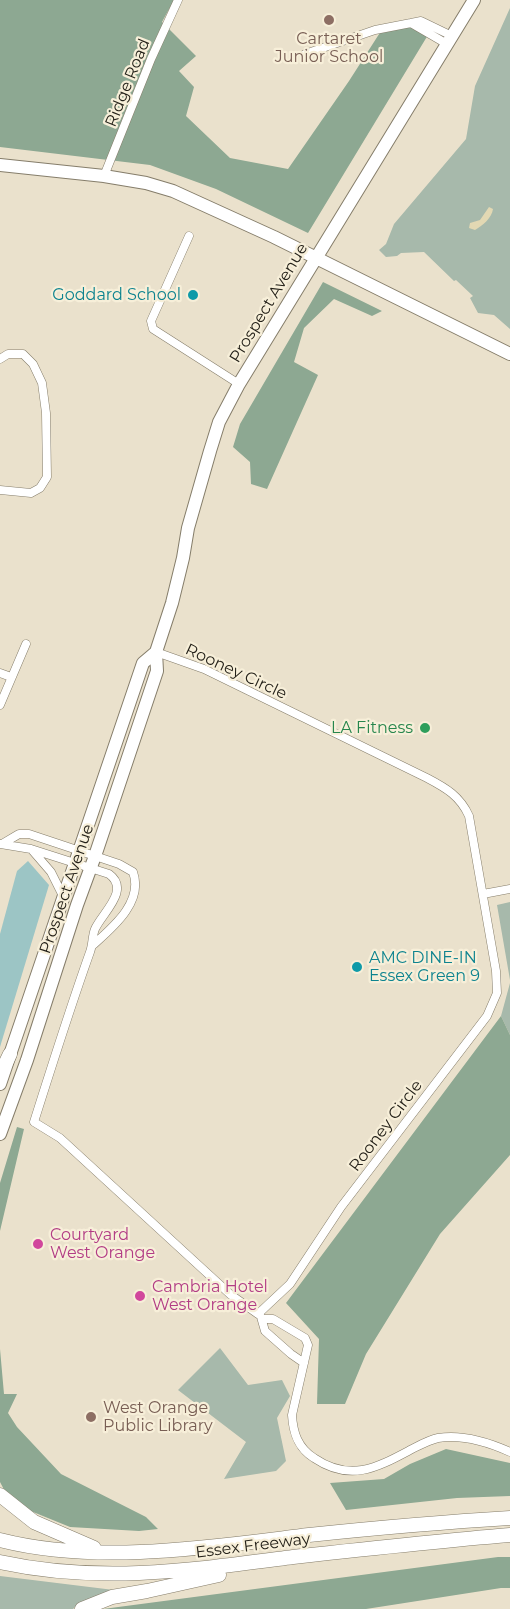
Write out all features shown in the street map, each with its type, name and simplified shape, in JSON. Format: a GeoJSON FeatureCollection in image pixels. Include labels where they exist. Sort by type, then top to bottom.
{"type":"FeatureCollection","features":[{"type":"Feature","properties":{"kind":"highway"},"geometry":{"type":"LineString","coordinates":[[0,1075],[10,1054]]}},
{"type":"Feature","properties":{"kind":"highway"},"geometry":{"type":"LineString","coordinates":[[0,1495],[34,1522],[103,1552]]}},
{"type":"Feature","properties":{"kind":"highway","name":"Essex Freeway"},"geometry":{"type":"LineString","coordinates":[[0,1540],[46,1548],[103,1552],[163,1551],[209,1548],[343,1532],[510,1518]]}},
{"type":"Feature","properties":{"kind":"highway","name":"Essex Freeway"},"geometry":{"type":"LineString","coordinates":[[0,1562],[34,1569],[102,1575],[183,1571],[414,1543],[510,1535]]}},
{"type":"Feature","properties":{"kind":"highway"},"geometry":{"type":"LineString","coordinates":[[82,1609],[96,1601],[112,1597],[147,1592],[290,1558]]}},
{"type":"Feature","properties":{"kind":"main road","name":"Prospect Avenue"},"geometry":{"type":"LineString","coordinates":[[0,1134],[27,1060],[157,671],[156,652],[172,603],[188,528],[219,422],[239,384],[474,0]]}},
{"type":"Feature","properties":{"kind":"main road"},"geometry":{"type":"LineString","coordinates":[[0,165],[104,176],[173,190],[510,354]]}},
{"type":"Feature","properties":{"kind":"main road","name":"Prospect Avenue"},"geometry":{"type":"LineString","coordinates":[[0,1084],[143,663],[156,652]]}},
{"type":"Feature","properties":{"kind":"street","name":"Ridge Road"},"geometry":{"type":"LineString","coordinates":[[104,176],[147,69],[178,0]]}},
{"type":"Feature","properties":{"kind":"street"},"geometry":{"type":"LineString","coordinates":[[305,54],[375,30],[411,23],[450,40]]}},
{"type":"Feature","properties":{"kind":"street"},"geometry":{"type":"LineString","coordinates":[[189,236],[151,321],[153,328],[239,384]]}},
{"type":"Feature","properties":{"kind":"street"},"geometry":{"type":"LineString","coordinates":[[0,359],[8,354],[23,354],[33,364],[42,383],[46,413],[47,466],[47,477],[40,488],[31,493],[0,490]]}},
{"type":"Feature","properties":{"kind":"street"},"geometry":{"type":"LineString","coordinates":[[0,705],[26,644]]}},
{"type":"Feature","properties":{"kind":"street","name":"Rooney Circle"},"geometry":{"type":"LineString","coordinates":[[156,652],[204,669],[452,792],[465,807],[469,816],[498,983],[487,1016],[341,1207],[290,1284],[261,1317]]}},
{"type":"Feature","properties":{"kind":"street"},"geometry":{"type":"LineString","coordinates":[[0,673],[11,677]]}},
{"type":"Feature","properties":{"kind":"street"},"geometry":{"type":"LineString","coordinates":[[1,844],[19,834],[28,834],[77,856],[90,868],[109,874],[117,885],[115,898],[94,931],[93,945],[70,1007],[34,1122],[60,1138],[231,1295],[261,1317],[273,1319],[305,1338],[308,1354],[292,1415],[295,1437],[306,1453],[330,1467],[346,1471],[364,1471],[383,1465],[423,1443],[438,1438],[479,1440],[510,1452]]}},
{"type":"Feature","properties":{"kind":"street"},"geometry":{"type":"LineString","coordinates":[[1,844],[77,856],[95,856],[127,867],[133,873],[136,880],[123,918],[93,945]]}},
{"type":"Feature","properties":{"kind":"street"},"geometry":{"type":"LineString","coordinates":[[31,849],[51,872],[63,896]]}},
{"type":"Feature","properties":{"kind":"street"},"geometry":{"type":"LineString","coordinates":[[483,894],[510,889]]}},
{"type":"Feature","properties":{"kind":"street"},"geometry":{"type":"LineString","coordinates":[[261,1317],[265,1331],[304,1363]]}},
{"type":"Feature","properties":{"kind":"green space"},"geometry":{"type":"Polygon","coordinates":[[[0,0],[174,0],[162,22],[196,56],[179,71],[194,87],[186,116],[230,158],[288,169],[381,31],[411,22],[431,30],[308,233],[216,189],[150,165],[0,147],[0,0]]]}},
{"type":"Feature","properties":{"kind":"green space"},"geometry":{"type":"Polygon","coordinates":[[[510,8],[510,329],[494,315],[478,313],[470,298],[473,296],[424,252],[401,253],[397,256],[386,257],[379,250],[386,244],[394,224],[466,139],[475,86],[510,8]]]}},
{"type":"Feature","properties":{"kind":"green space"},"geometry":{"type":"Polygon","coordinates":[[[323,282],[382,311],[372,316],[334,299],[304,328],[294,362],[318,375],[267,489],[251,484],[250,462],[233,447],[240,424],[323,282]]]}},
{"type":"Feature","properties":{"kind":"green space"},"geometry":{"type":"Polygon","coordinates":[[[510,902],[510,980],[497,905],[510,902]]]}},
{"type":"Feature","properties":{"kind":"green space"},"geometry":{"type":"Polygon","coordinates":[[[510,983],[510,1035],[501,1016],[510,983]]]}},
{"type":"Feature","properties":{"kind":"green space"},"geometry":{"type":"Polygon","coordinates":[[[501,1016],[510,1035],[510,1155],[440,1234],[366,1354],[345,1404],[317,1404],[319,1339],[286,1303],[501,1016]]]}},
{"type":"Feature","properties":{"kind":"green space"},"geometry":{"type":"Polygon","coordinates":[[[17,1127],[24,1129],[0,1231],[0,1183],[17,1127]]]}},
{"type":"Feature","properties":{"kind":"green space"},"geometry":{"type":"Polygon","coordinates":[[[220,1348],[248,1385],[282,1380],[290,1396],[277,1418],[286,1461],[276,1471],[224,1479],[246,1442],[178,1390],[220,1348]]]}},
{"type":"Feature","properties":{"kind":"green space"},"geometry":{"type":"Polygon","coordinates":[[[0,1349],[4,1394],[17,1394],[8,1413],[17,1427],[61,1474],[146,1517],[158,1529],[139,1531],[70,1527],[11,1503],[0,1482],[0,1349]]]}},
{"type":"Feature","properties":{"kind":"green space"},"geometry":{"type":"Polygon","coordinates":[[[446,1449],[510,1463],[510,1496],[457,1498],[346,1510],[330,1483],[384,1479],[410,1464],[446,1449]]]}},
{"type":"Feature","properties":{"kind":"green space"},"geometry":{"type":"Polygon","coordinates":[[[510,1557],[510,1588],[366,1609],[103,1609],[510,1557]]]}},
{"type":"Feature","properties":{"kind":"green space"},"geometry":{"type":"Polygon","coordinates":[[[0,1576],[122,1591],[77,1605],[73,1609],[0,1609],[0,1576]]]}},
{"type":"Feature","properties":{"kind":"sand"},"geometry":{"type":"Polygon","coordinates":[[[489,207],[493,209],[491,216],[475,230],[469,228],[470,223],[480,220],[489,207]]]}},
{"type":"Feature","properties":{"kind":"water"},"geometry":{"type":"Polygon","coordinates":[[[28,861],[49,885],[0,1047],[0,934],[17,871],[28,861]]]}},
{"type":"Feature","properties":{"kind":"place","name":"Cartaret Junior School"},"geometry":{"type":"Point","coordinates":[329,20]}},
{"type":"Feature","properties":{"kind":"place","name":"Goddard School"},"geometry":{"type":"Point","coordinates":[193,295]}},
{"type":"Feature","properties":{"kind":"place","name":"LA Fitness"},"geometry":{"type":"Point","coordinates":[425,728]}},
{"type":"Feature","properties":{"kind":"place","name":"AMC DINE-IN Essex Green 9"},"geometry":{"type":"Point","coordinates":[357,967]}},
{"type":"Feature","properties":{"kind":"place","name":"Courtyard West Orange"},"geometry":{"type":"Point","coordinates":[38,1244]}},
{"type":"Feature","properties":{"kind":"place","name":"Cambria Hotel West Orange"},"geometry":{"type":"Point","coordinates":[140,1296]}},
{"type":"Feature","properties":{"kind":"place","name":"West Orange Public Library"},"geometry":{"type":"Point","coordinates":[91,1417]}}]}
